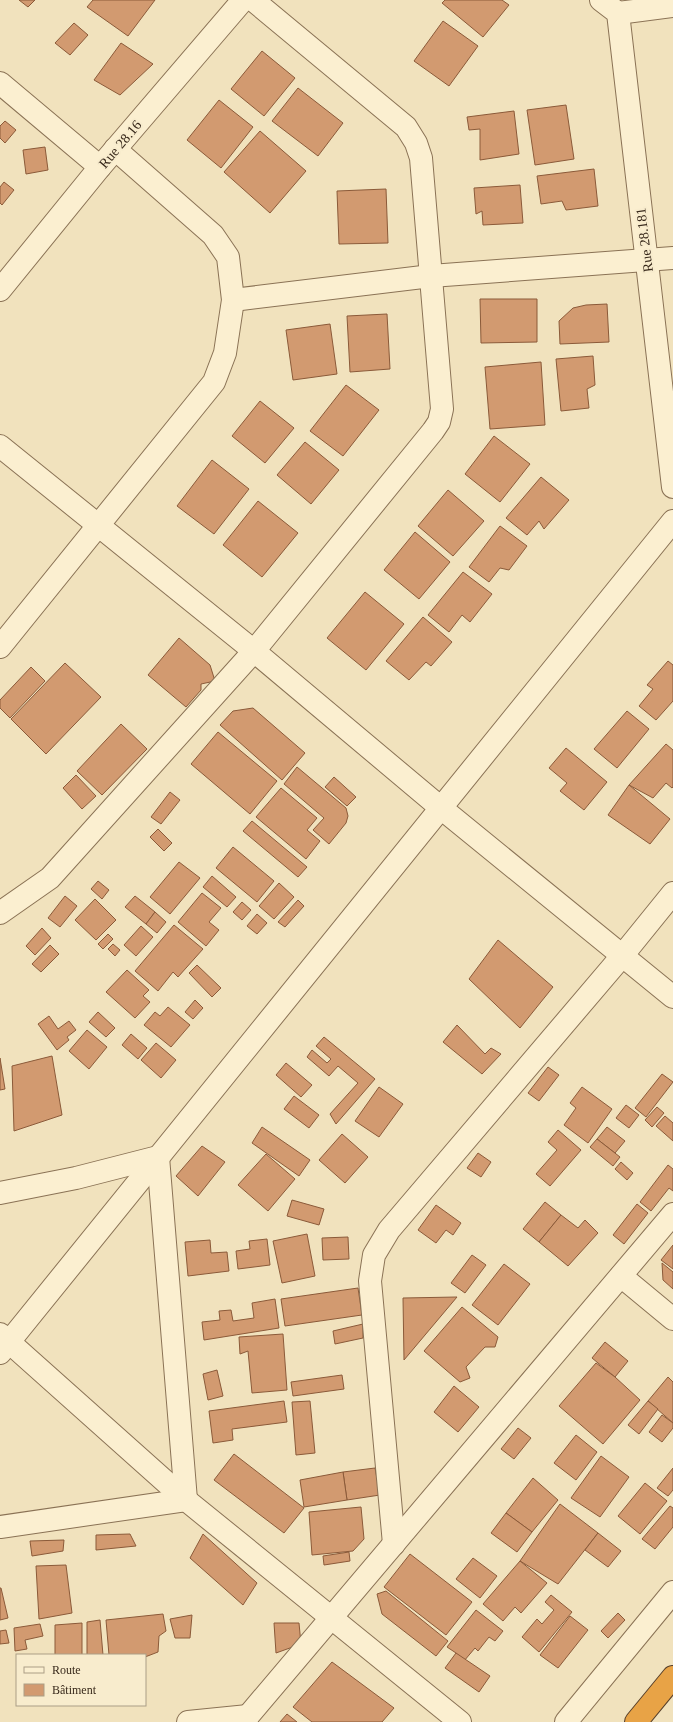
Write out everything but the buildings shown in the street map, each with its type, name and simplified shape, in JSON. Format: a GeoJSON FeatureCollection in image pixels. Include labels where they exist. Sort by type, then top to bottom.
{"type":"FeatureCollection","features":[{"type":"Feature","properties":{"kind":"highway"},"geometry":{"type":"LineString","coordinates":[[636,1722],[673,1677]]}},
{"type":"Feature","properties":{"kind":"street"},"geometry":{"type":"LineString","coordinates":[[0,913],[50,878],[254,651],[428,438],[439,422],[442,409],[421,158],[416,143],[406,128],[253,0]]}},
{"type":"Feature","properties":{"kind":"street"},"geometry":{"type":"LineString","coordinates":[[601,0],[618,13],[673,6]]}},
{"type":"Feature","properties":{"kind":"street","name":"Rue 28.16"},"geometry":{"type":"LineString","coordinates":[[0,290],[233,4]]}},
{"type":"Feature","properties":{"kind":"street","name":"Rue 28.181"},"geometry":{"type":"LineString","coordinates":[[618,13],[673,487]]}},
{"type":"Feature","properties":{"kind":"street"},"geometry":{"type":"LineString","coordinates":[[0,83],[100,167]]}},
{"type":"Feature","properties":{"kind":"street"},"geometry":{"type":"LineString","coordinates":[[0,647],[214,382],[225,352],[232,300],[228,257],[213,235],[115,149]]}},
{"type":"Feature","properties":{"kind":"street"},"geometry":{"type":"LineString","coordinates":[[232,300],[431,276],[673,258]]}},
{"type":"Feature","properties":{"kind":"street"},"geometry":{"type":"LineString","coordinates":[[0,446],[254,651],[441,808],[673,997]]}},
{"type":"Feature","properties":{"kind":"street"},"geometry":{"type":"LineString","coordinates":[[460,1722],[186,1500],[3,1343],[158,1157],[673,521]]}},
{"type":"Feature","properties":{"kind":"street"},"geometry":{"type":"LineString","coordinates":[[394,1544],[370,1281],[374,1255],[389,1230],[622,956],[673,893]]}},
{"type":"Feature","properties":{"kind":"street"},"geometry":{"type":"LineString","coordinates":[[0,1193],[76,1178],[158,1157]]}},
{"type":"Feature","properties":{"kind":"street"},"geometry":{"type":"LineString","coordinates":[[158,1157],[186,1500]]}},
{"type":"Feature","properties":{"kind":"street"},"geometry":{"type":"LineString","coordinates":[[188,1722],[246,1719],[673,1214]]}},
{"type":"Feature","properties":{"kind":"street"},"geometry":{"type":"LineString","coordinates":[[620,1276],[673,1319]]}},
{"type":"Feature","properties":{"kind":"street"},"geometry":{"type":"LineString","coordinates":[[0,1527],[186,1500]]}},
{"type":"Feature","properties":{"kind":"street"},"geometry":{"type":"LineString","coordinates":[[566,1722],[673,1592]]}}]}
